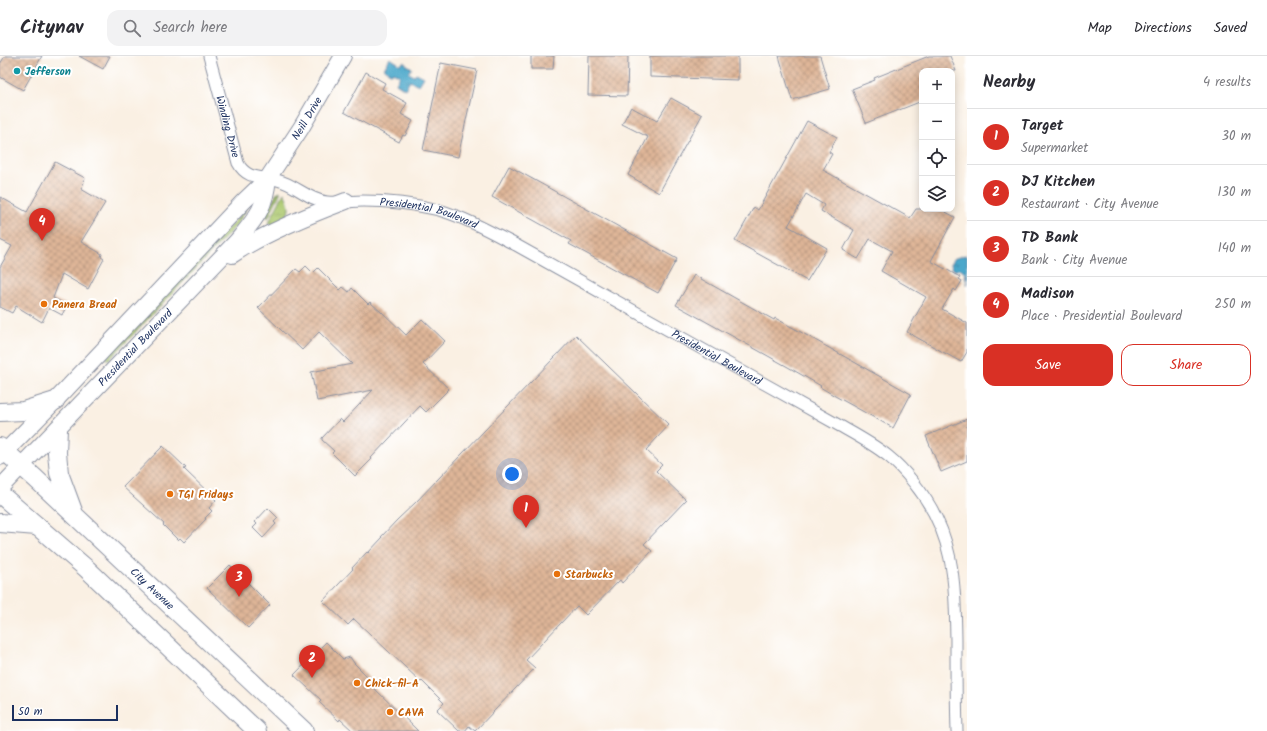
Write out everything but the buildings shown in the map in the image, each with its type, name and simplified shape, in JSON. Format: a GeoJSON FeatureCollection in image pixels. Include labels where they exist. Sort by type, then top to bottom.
{"type":"FeatureCollection","features":[{"type":"Feature","properties":{"kind":"highway"},"geometry":{"type":"LineString","coordinates":[[0,412],[23,411],[55,401]]}},
{"type":"Feature","properties":{"kind":"highway"},"geometry":{"type":"LineString","coordinates":[[58,428],[57,453],[59,473],[74,516]]}},
{"type":"Feature","properties":{"kind":"highway","name":"City Avenue"},"geometry":{"type":"LineString","coordinates":[[2,452],[22,466],[304,731]]}},
{"type":"Feature","properties":{"kind":"highway"},"geometry":{"type":"LineString","coordinates":[[0,494],[87,569],[257,731]]}},
{"type":"Feature","properties":{"kind":"highway"},"geometry":{"type":"LineString","coordinates":[[0,523],[16,523],[37,526]]}},
{"type":"Feature","properties":{"kind":"main road","name":"Neill Drive"},"geometry":{"type":"LineString","coordinates":[[268,178],[301,128],[343,56]]}},
{"type":"Feature","properties":{"kind":"main road","name":"Presidential Boulevard"},"geometry":{"type":"LineString","coordinates":[[0,488],[237,241],[259,213],[264,200],[268,178]]}},
{"type":"Feature","properties":{"kind":"main road","name":"Presidential Boulevard"},"geometry":{"type":"LineString","coordinates":[[2,452],[55,401],[243,202],[268,178]]}},
{"type":"Feature","properties":{"kind":"main road"},"geometry":{"type":"LineString","coordinates":[[208,272],[250,244],[297,221],[346,201]]}},
{"type":"Feature","properties":{"kind":"street","name":"Winding Drive"},"geometry":{"type":"LineString","coordinates":[[209,56],[238,163],[246,173],[268,178]]}},
{"type":"Feature","properties":{"kind":"street","name":"Presidential Boulevard"},"geometry":{"type":"LineString","coordinates":[[268,178],[285,182],[318,200],[326,202],[380,201],[409,204],[438,210],[473,224],[516,245],[833,422],[889,457],[912,480],[931,507],[949,549],[955,597],[957,731]]}},
{"type":"Feature","properties":{"kind":"green space"},"geometry":{"type":"Polygon","coordinates":[[[280,191],[268,218],[265,214],[277,193],[280,191]]]}},
{"type":"Feature","properties":{"kind":"green space"},"geometry":{"type":"Polygon","coordinates":[[[284,193],[289,205],[288,214],[281,221],[270,227],[269,222],[284,193]]]}},
{"type":"Feature","properties":{"kind":"green space"},"geometry":{"type":"Polygon","coordinates":[[[247,208],[237,225],[110,359],[106,359],[105,358],[247,208]]]}},
{"type":"Feature","properties":{"kind":"water"},"geometry":{"type":"Polygon","coordinates":[[[390,58],[401,65],[403,62],[412,68],[409,73],[414,76],[416,73],[424,77],[419,85],[410,81],[405,89],[396,83],[400,76],[393,72],[392,74],[384,69],[390,58]]]}},
{"type":"Feature","properties":{"kind":"water"},"geometry":{"type":"Polygon","coordinates":[[[965,255],[967,256],[967,285],[965,273],[960,269],[952,269],[951,264],[953,259],[965,255]]]}},
{"type":"Feature","properties":{"kind":"place","name":"Jefferson"},"geometry":{"type":"Point","coordinates":[17,71]}},
{"type":"Feature","properties":{"kind":"place","name":"Madison"},"geometry":{"type":"Point","coordinates":[42,241]}},
{"type":"Feature","properties":{"kind":"place","name":"Panera Bread"},"geometry":{"type":"Point","coordinates":[44,304]}},
{"type":"Feature","properties":{"kind":"place","name":"TGI Fridays"},"geometry":{"type":"Point","coordinates":[170,494]}},
{"type":"Feature","properties":{"kind":"place","name":"Target"},"geometry":{"type":"Point","coordinates":[526,528]}},
{"type":"Feature","properties":{"kind":"place","name":"Starbucks"},"geometry":{"type":"Point","coordinates":[557,574]}},
{"type":"Feature","properties":{"kind":"place","name":"TD Bank"},"geometry":{"type":"Point","coordinates":[239,597]}},
{"type":"Feature","properties":{"kind":"place","name":"DJ Kitchen"},"geometry":{"type":"Point","coordinates":[312,678]}},
{"type":"Feature","properties":{"kind":"place","name":"Chick-fil-A"},"geometry":{"type":"Point","coordinates":[357,683]}},
{"type":"Feature","properties":{"kind":"place","name":"CAVA"},"geometry":{"type":"Point","coordinates":[390,712]}}]}
